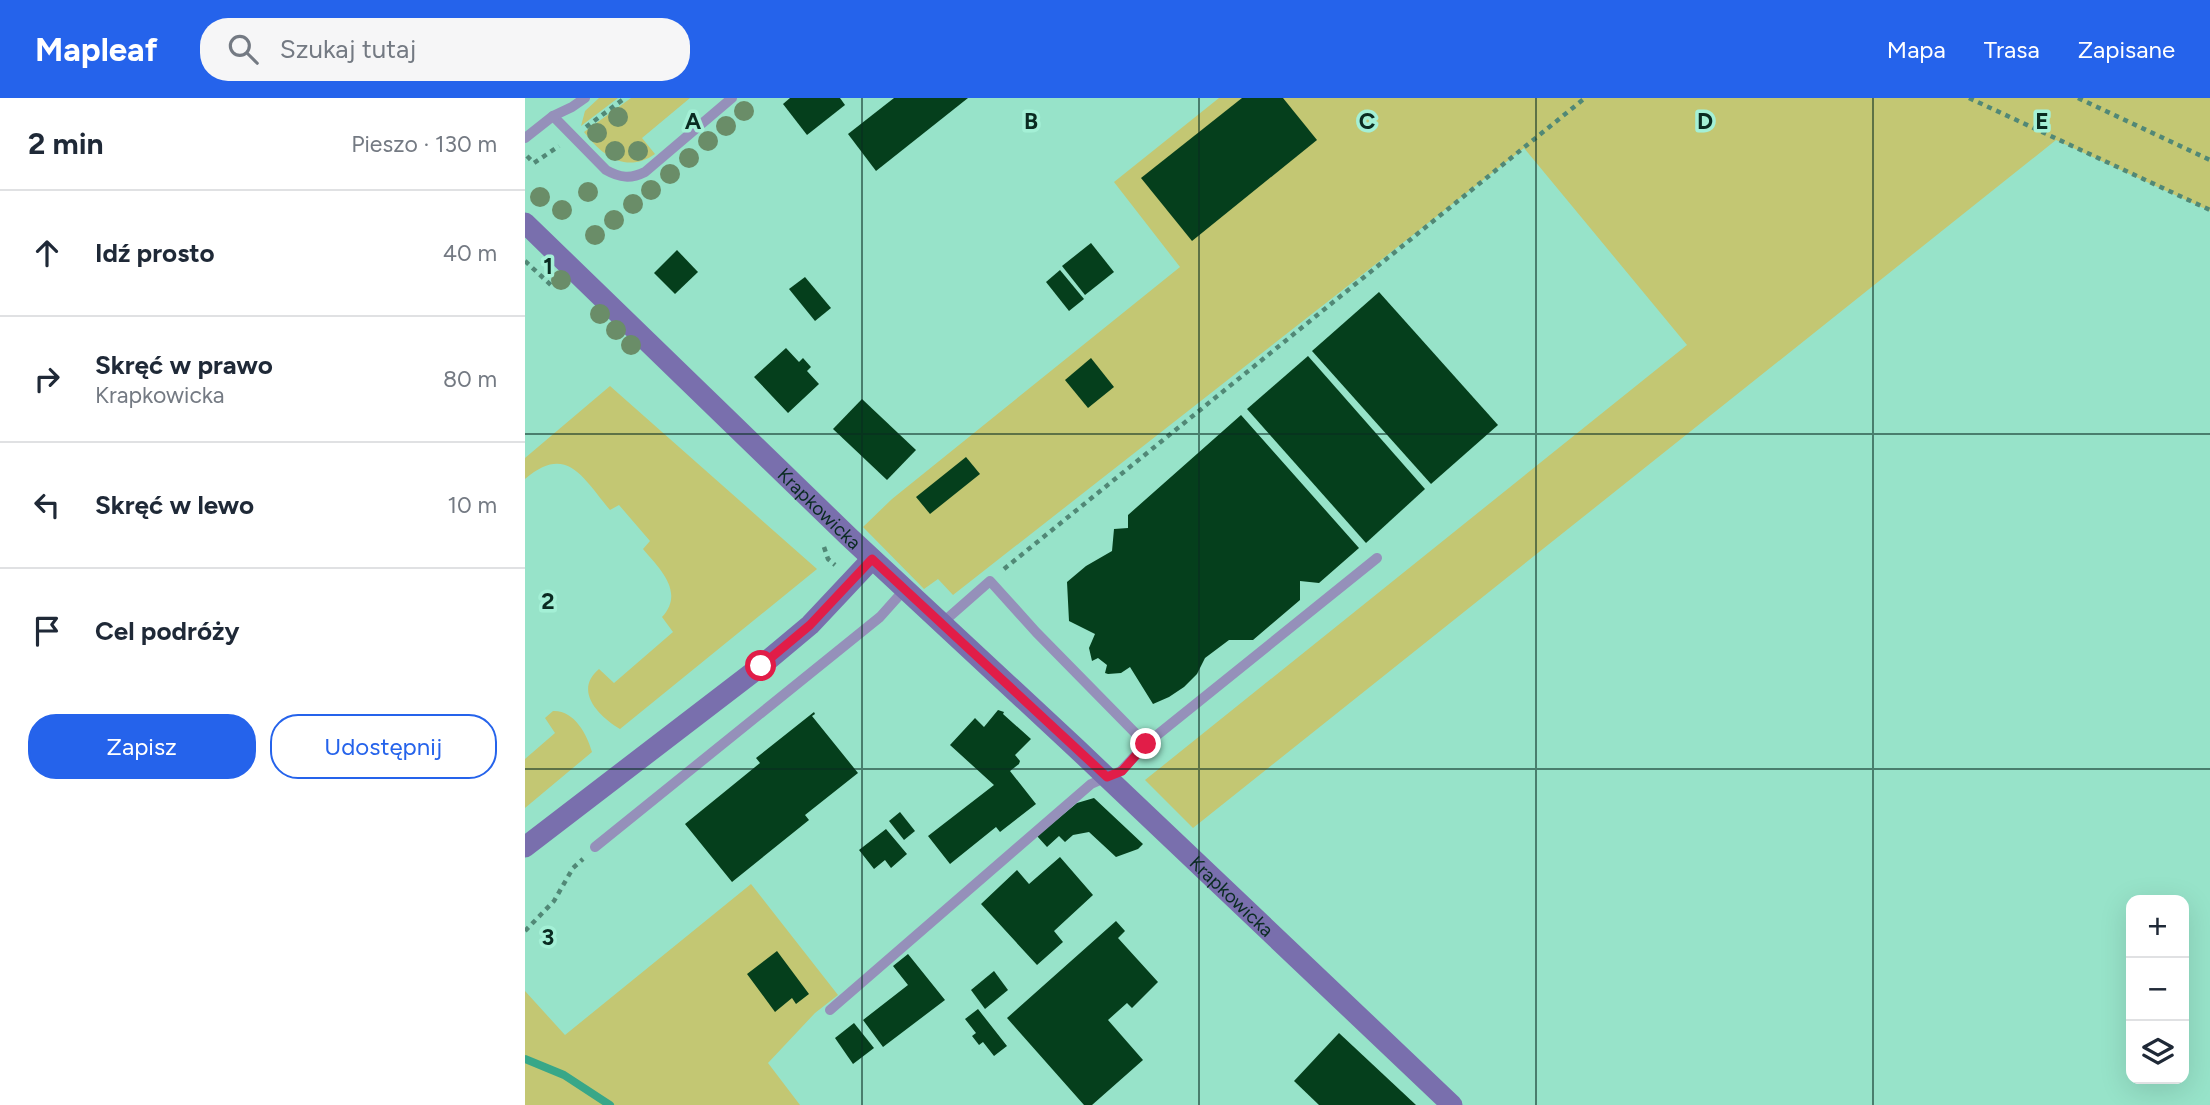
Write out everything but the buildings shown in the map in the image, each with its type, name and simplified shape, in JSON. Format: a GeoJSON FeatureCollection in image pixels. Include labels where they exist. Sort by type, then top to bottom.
{"type":"FeatureCollection","features":[{"type":"Feature","properties":{"kind":"street","name":"Krapkowicka"},"geometry":{"type":"LineString","coordinates":[[525,223],[872,559],[1107,777],[1452,1105]]}},
{"type":"Feature","properties":{"kind":"street"},"geometry":{"type":"LineString","coordinates":[[525,847],[761,666],[810,625],[872,559]]}},
{"type":"Feature","properties":{"kind":"lane"},"geometry":{"type":"LineString","coordinates":[[563,98],[572,107]]}},
{"type":"Feature","properties":{"kind":"lane"},"geometry":{"type":"LineString","coordinates":[[525,138],[553,116],[585,98]]}},
{"type":"Feature","properties":{"kind":"lane"},"geometry":{"type":"LineString","coordinates":[[553,116],[606,170],[617,176],[637,176],[732,98]]}},
{"type":"Feature","properties":{"kind":"lane"},"geometry":{"type":"LineString","coordinates":[[830,1010],[1091,785],[1122,771],[1146,744],[1377,558]]}},
{"type":"Feature","properties":{"kind":"lane"},"geometry":{"type":"LineString","coordinates":[[941,624],[990,581],[1146,744]]}},
{"type":"Feature","properties":{"kind":"lane"},"geometry":{"type":"LineString","coordinates":[[595,847],[880,617],[905,589]]}},
{"type":"Feature","properties":{"kind":"path"},"geometry":{"type":"LineString","coordinates":[[990,581],[1585,98]]}},
{"type":"Feature","properties":{"kind":"path"},"geometry":{"type":"LineString","coordinates":[[1969,98],[2210,210]]}},
{"type":"Feature","properties":{"kind":"path"},"geometry":{"type":"LineString","coordinates":[[2078,98],[2210,160]]}},
{"type":"Feature","properties":{"kind":"path"},"geometry":{"type":"LineString","coordinates":[[525,931],[554,901],[573,868],[595,847]]}},
{"type":"Feature","properties":{"kind":"green space"},"geometry":{"type":"Polygon","coordinates":[[[599,98],[618,98],[581,126],[585,111],[599,98]]]}},
{"type":"Feature","properties":{"kind":"green space"},"geometry":{"type":"Polygon","coordinates":[[[631,98],[690,98],[642,138],[655,154],[645,160],[625,162],[607,155],[584,132],[631,98]]]}},
{"type":"Feature","properties":{"kind":"green space"},"geometry":{"type":"Polygon","coordinates":[[[1219,98],[2210,98],[2210,211],[2056,140],[1193,828],[1145,780],[1687,345],[1524,148],[953,595],[938,579],[924,589],[863,527],[892,499],[1180,267],[1114,182],[1219,98]]]}},
{"type":"Feature","properties":{"kind":"green space"},"geometry":{"type":"Polygon","coordinates":[[[610,386],[817,569],[620,729],[597,710],[588,686],[599,669],[614,683],[673,632],[662,617],[671,599],[671,590],[663,573],[643,549],[650,541],[619,505],[610,510],[573,469],[552,464],[525,479],[525,458],[610,386]]]}},
{"type":"Feature","properties":{"kind":"green space"},"geometry":{"type":"Polygon","coordinates":[[[553,711],[567,714],[579,724],[592,752],[525,808],[525,759],[555,733],[545,718],[553,711]]]}},
{"type":"Feature","properties":{"kind":"green space"},"geometry":{"type":"Polygon","coordinates":[[[751,884],[838,995],[815,1013],[768,1063],[800,1105],[525,1105],[525,991],[565,1035],[751,884]]]}},
{"type":"Feature","properties":{"kind":"waterway"},"geometry":{"type":"LineString","coordinates":[[525,1059],[564,1075],[610,1105]]}},
{"type":"Feature","properties":{"kind":"route"},"geometry":{"type":"LineString","coordinates":[[761,666],[810,625],[872,559],[1107,777],[1122,771],[1146,744]]}}]}
